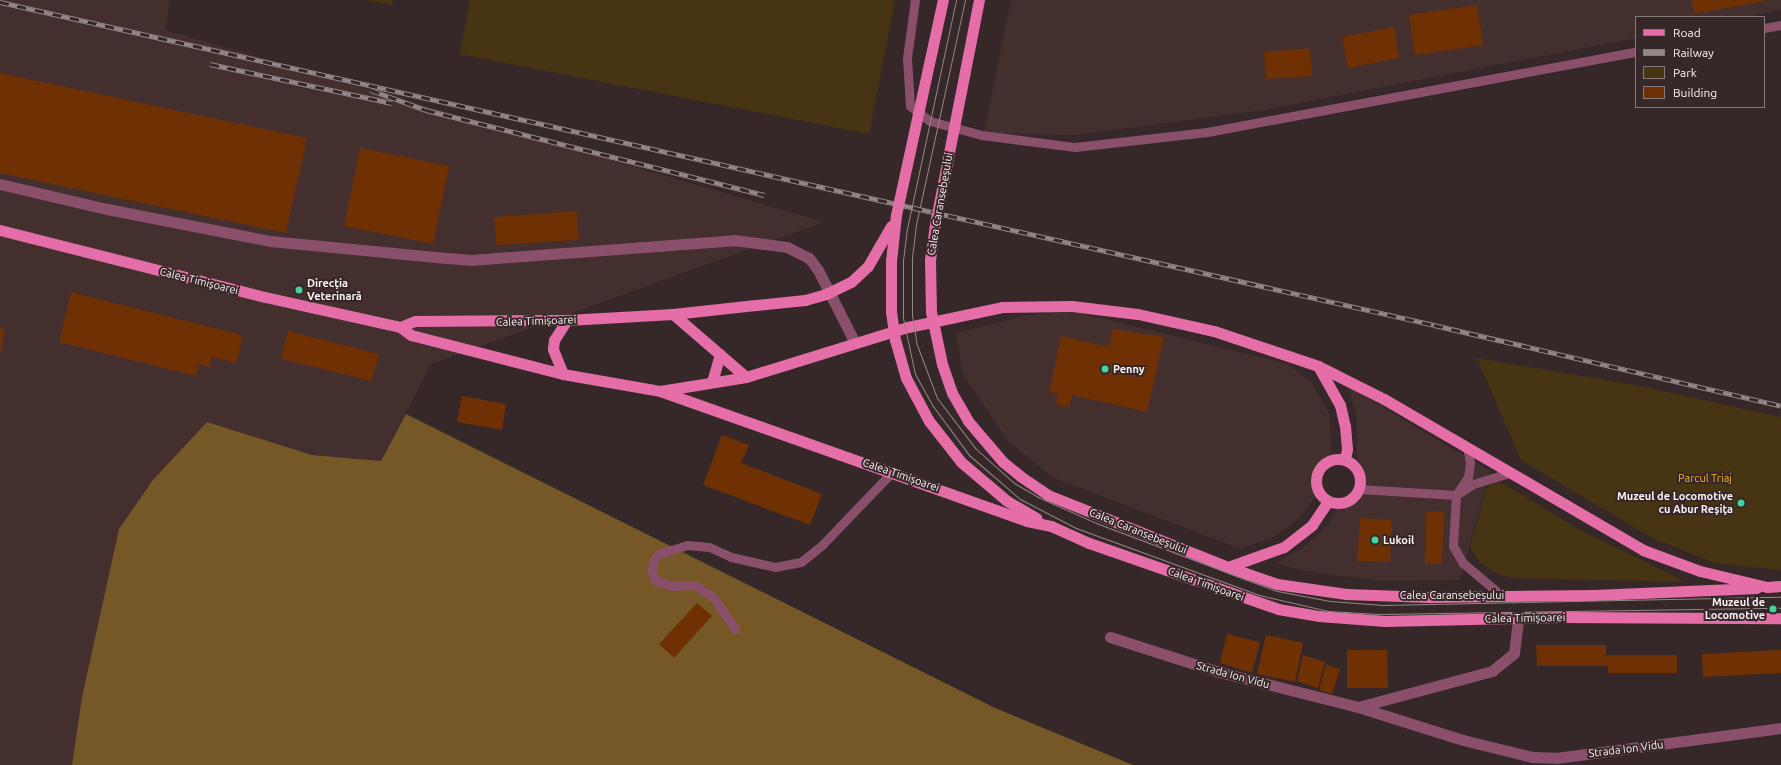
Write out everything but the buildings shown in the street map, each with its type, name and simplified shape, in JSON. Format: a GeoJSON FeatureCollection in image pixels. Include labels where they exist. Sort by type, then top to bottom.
{"type":"FeatureCollection","features":[{"type":"Feature","properties":{"kind":"main road"},"geometry":{"type":"LineString","coordinates":[[943,0],[896,215],[890,261],[890,306],[895,340],[906,378],[929,421],[961,462],[1008,501],[1051,526]]}},
{"type":"Feature","properties":{"kind":"main road","name":"Calea Caransebeșului"},"geometry":{"type":"LineString","coordinates":[[979,0],[935,224],[930,260],[931,312],[942,364],[952,393],[968,421],[1003,462],[1020,476],[1048,494],[1228,567],[1277,584],[1331,592],[1429,597],[1681,593],[1767,587]]}},
{"type":"Feature","properties":{"kind":"main road","name":"Calea Timișoarei"},"geometry":{"type":"LineString","coordinates":[[400,327],[415,321],[567,320],[673,314],[805,300],[826,294],[851,282],[868,266],[878,253],[896,215]]}},
{"type":"Feature","properties":{"kind":"main road","name":"Calea Timișoarei"},"geometry":{"type":"LineString","coordinates":[[0,230],[265,297],[400,327],[411,335],[562,374],[660,392],[892,472],[1027,521],[1051,526],[1089,544],[1278,609],[1319,616],[1385,621],[1518,618],[1781,618]]}},
{"type":"Feature","properties":{"kind":"main road","name":"Calea Timișoarei"},"geometry":{"type":"LineString","coordinates":[[660,392],[746,377],[908,327],[1002,306],[1072,306],[1138,314],[1214,331],[1318,366],[1384,398],[1643,550],[1700,570],[1767,587],[1781,586]]}},
{"type":"Feature","properties":{"kind":"main road"},"geometry":{"type":"LineString","coordinates":[[673,314],[746,377]]}},
{"type":"Feature","properties":{"kind":"main road"},"geometry":{"type":"LineString","coordinates":[[562,374],[553,350],[554,340],[567,320]]}},
{"type":"Feature","properties":{"kind":"main road"},"geometry":{"type":"LineString","coordinates":[[712,382],[720,354]]}},
{"type":"Feature","properties":{"kind":"main road"},"geometry":{"type":"LineString","coordinates":[[1318,366],[1340,405],[1345,426],[1347,449],[1345,459]]}},
{"type":"Feature","properties":{"kind":"main road"},"geometry":{"type":"LineString","coordinates":[[1345,459],[1358,471],[1359,489],[1348,501],[1338,503],[1328,501],[1318,491],[1317,474],[1328,461],[1345,459]]}},
{"type":"Feature","properties":{"kind":"main road"},"geometry":{"type":"LineString","coordinates":[[1228,567],[1284,547],[1312,525],[1328,501]]}},
{"type":"Feature","properties":{"kind":"street"},"geometry":{"type":"LineString","coordinates":[[0,184],[107,209],[270,241],[471,260],[734,240],[787,247],[809,258],[818,270],[855,343]]}},
{"type":"Feature","properties":{"kind":"street","name":"Strada Ion Vidu"},"geometry":{"type":"LineString","coordinates":[[1358,707],[1492,671],[1514,653],[1518,618]]}},
{"type":"Feature","properties":{"kind":"street","name":"Strada Ion Vidu"},"geometry":{"type":"LineString","coordinates":[[1110,637],[1219,672],[1358,707],[1463,740],[1532,757],[1556,758],[1781,728]]}},
{"type":"Feature","properties":{"kind":"lane"},"geometry":{"type":"LineString","coordinates":[[915,0],[907,58],[910,106],[930,121],[982,135],[1075,147],[1207,132],[1635,52]]}},
{"type":"Feature","properties":{"kind":"lane"},"geometry":{"type":"LineString","coordinates":[[1765,28],[1781,25]]}},
{"type":"Feature","properties":{"kind":"lane"},"geometry":{"type":"LineString","coordinates":[[1466,447],[1470,463],[1468,478],[1456,495],[1453,546],[1463,564],[1501,595]]}},
{"type":"Feature","properties":{"kind":"lane"},"geometry":{"type":"LineString","coordinates":[[735,629],[714,598],[695,585],[672,586],[655,580],[652,567],[658,554],[687,545],[709,547],[731,557],[775,567],[801,562],[823,544],[892,472]]}},
{"type":"Feature","properties":{"kind":"lane"},"geometry":{"type":"LineString","coordinates":[[1359,489],[1456,495],[1473,484],[1510,473]]}},
{"type":"Feature","properties":{"kind":"shaded area"},"geometry":{"type":"Polygon","coordinates":[[[0,0],[170,0],[165,30],[824,222],[431,364],[381,461],[312,455],[207,422],[119,529],[82,697],[72,765],[0,765],[0,0]]]}},
{"type":"Feature","properties":{"kind":"shaded area"},"geometry":{"type":"Polygon","coordinates":[[[1011,0],[1781,0],[1781,10],[1750,16],[1635,16],[1635,38],[1264,110],[1075,135],[984,133],[1011,0]]]}},
{"type":"Feature","properties":{"kind":"shaded area"},"geometry":{"type":"Polygon","coordinates":[[[1080,313],[1288,364],[1311,382],[1330,415],[1331,455],[1317,465],[1311,483],[1315,497],[1299,518],[1274,537],[1241,549],[1054,478],[1008,441],[963,374],[956,333],[1028,315],[1080,313]]]}},
{"type":"Feature","properties":{"kind":"shaded area"},"geometry":{"type":"Polygon","coordinates":[[[1349,387],[1490,471],[1460,580],[1381,581],[1304,571],[1275,563],[1304,547],[1328,525],[1337,508],[1351,504],[1361,491],[1363,473],[1357,462],[1357,419],[1349,387]]]}},
{"type":"Feature","properties":{"kind":"shaded area"},"geometry":{"type":"Polygon","coordinates":[[[406,414],[995,708],[1133,765],[72,765],[82,697],[119,529],[153,480],[207,422],[312,455],[381,461],[406,414]]]}},
{"type":"Feature","properties":{"kind":"green space"},"geometry":{"type":"Polygon","coordinates":[[[363,0],[393,0],[392,5],[363,0]]]}},
{"type":"Feature","properties":{"kind":"green space"},"geometry":{"type":"Polygon","coordinates":[[[470,0],[895,1],[869,134],[460,54],[470,0]]]}},
{"type":"Feature","properties":{"kind":"green space","name":"Parcul Triaj"},"geometry":{"type":"Polygon","coordinates":[[[1477,358],[1640,386],[1781,417],[1781,570],[1715,563],[1654,539],[1521,460],[1477,358]]]}},
{"type":"Feature","properties":{"kind":"green space"},"geometry":{"type":"Polygon","coordinates":[[[1501,482],[1578,529],[1686,582],[1517,578],[1503,576],[1493,571],[1480,562],[1470,547],[1486,490],[1493,484],[1501,482]]]}},
{"type":"Feature","properties":{"kind":"tram line"},"geometry":{"type":"LineString","coordinates":[[956,0],[907,228],[903,259],[903,318],[915,374],[933,406],[969,455],[1020,499],[1076,528],[1259,595],[1328,611],[1379,614],[1781,608]]}},
{"type":"Feature","properties":{"kind":"tram line"},"geometry":{"type":"LineString","coordinates":[[965,0],[916,225],[912,257],[912,315],[917,345],[937,398],[976,449],[1014,483],[1038,497],[1096,523],[1228,573],[1277,591],[1330,601],[1383,605],[1781,597]]}},
{"type":"Feature","properties":{"kind":"railway"},"geometry":{"type":"LineString","coordinates":[[0,2],[1434,325],[1781,406]]}},
{"type":"Feature","properties":{"kind":"railway"},"geometry":{"type":"LineString","coordinates":[[210,64],[392,103]]}},
{"type":"Feature","properties":{"kind":"railway"},"geometry":{"type":"LineString","coordinates":[[371,90],[426,110],[765,195]]}},
{"type":"Feature","properties":{"kind":"place","name":"Direcția Veterinară"},"geometry":{"type":"Point","coordinates":[299,290]}},
{"type":"Feature","properties":{"kind":"place","name":"Penny"},"geometry":{"type":"Point","coordinates":[1105,369]}},
{"type":"Feature","properties":{"kind":"place","name":"Muzeul de Locomotive cu Abur Reșița"},"geometry":{"type":"Point","coordinates":[1741,503]}},
{"type":"Feature","properties":{"kind":"place","name":"Lukoil"},"geometry":{"type":"Point","coordinates":[1375,540]}},
{"type":"Feature","properties":{"kind":"place","name":"Muzeul de Locomotive"},"geometry":{"type":"Point","coordinates":[1773,609]}}]}
